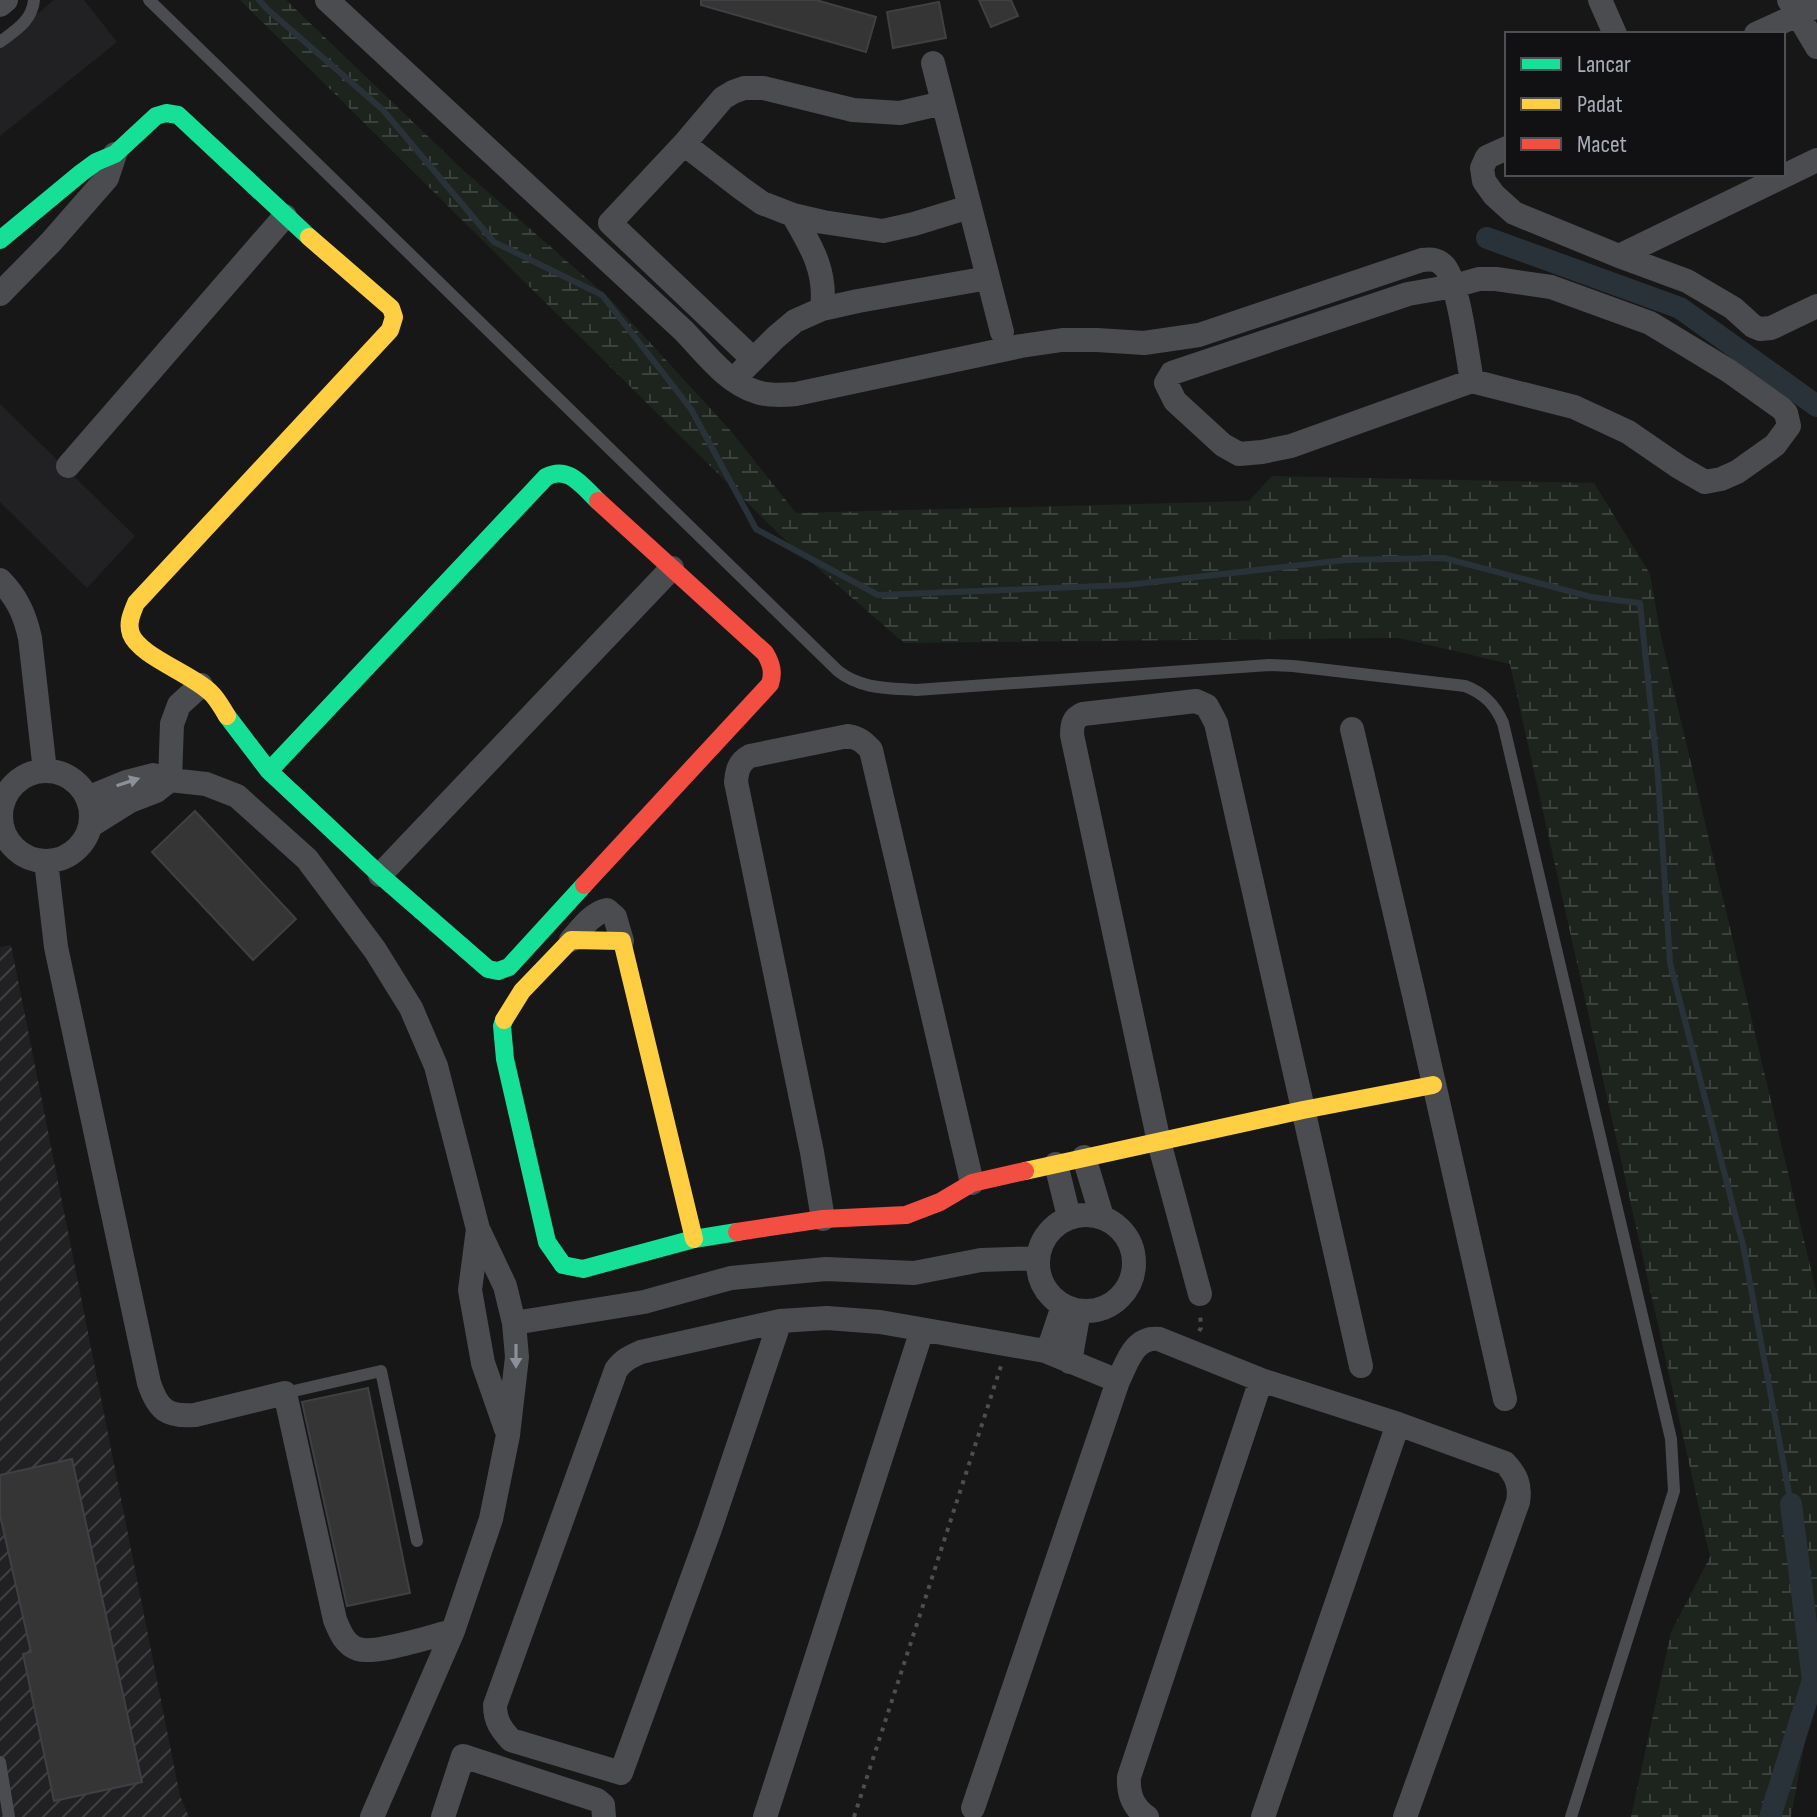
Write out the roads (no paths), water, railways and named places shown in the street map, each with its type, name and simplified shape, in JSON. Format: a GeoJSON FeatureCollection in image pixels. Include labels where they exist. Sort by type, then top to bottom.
{"type":"FeatureCollection","features":[{"type":"Feature","properties":{"kind":"street"},"geometry":{"type":"LineString","coordinates":[[0,5],[6,0]]}},
{"type":"Feature","properties":{"kind":"street"},"geometry":{"type":"LineString","coordinates":[[327,0],[734,379],[760,393],[796,394],[1062,340],[1144,343],[1199,335],[1422,260],[1435,259],[1445,267],[1454,286],[1472,381]]}},
{"type":"Feature","properties":{"kind":"street"},"geometry":{"type":"LineString","coordinates":[[1600,0],[1614,32]]}},
{"type":"Feature","properties":{"kind":"street"},"geometry":{"type":"LineString","coordinates":[[1759,32],[1801,7],[1817,47]]}},
{"type":"Feature","properties":{"kind":"street"},"geometry":{"type":"LineString","coordinates":[[933,63],[1002,332]]}},
{"type":"Feature","properties":{"kind":"street"},"geometry":{"type":"LineString","coordinates":[[753,359],[610,223],[723,98],[744,88],[763,88],[853,110],[900,113],[943,103]]}},
{"type":"Feature","properties":{"kind":"street"},"geometry":{"type":"LineString","coordinates":[[0,240],[81,173],[115,154],[156,116],[166,113],[178,115],[285,216],[391,308],[394,317],[390,330],[136,603],[129,622],[134,640],[140,647],[212,694],[269,771],[380,875],[481,965],[493,972],[509,967],[770,684],[773,677],[770,662],[765,653],[570,475],[553,473],[269,771]]}},
{"type":"Feature","properties":{"kind":"street"},"geometry":{"type":"LineString","coordinates":[[684,144],[762,203],[823,222],[883,231],[969,207]]}},
{"type":"Feature","properties":{"kind":"street"},"geometry":{"type":"LineString","coordinates":[[1505,149],[1487,157],[1482,168],[1484,181],[1514,213],[1687,281],[1733,308],[1760,329],[1771,328],[1817,306]]}},
{"type":"Feature","properties":{"kind":"street"},"geometry":{"type":"LineString","coordinates":[[0,294],[101,186],[115,154]]}},
{"type":"Feature","properties":{"kind":"street"},"geometry":{"type":"LineString","coordinates":[[1785,176],[1817,160]]}},
{"type":"Feature","properties":{"kind":"street"},"geometry":{"type":"LineString","coordinates":[[1619,256],[1784,176]]}},
{"type":"Feature","properties":{"kind":"street"},"geometry":{"type":"LineString","coordinates":[[793,215],[813,249],[819,267],[823,285],[822,309]]}},
{"type":"Feature","properties":{"kind":"street"},"geometry":{"type":"LineString","coordinates":[[68,466],[285,216]]}},
{"type":"Feature","properties":{"kind":"street"},"geometry":{"type":"LineString","coordinates":[[734,379],[795,321],[822,309],[988,278]]}},
{"type":"Feature","properties":{"kind":"street"},"geometry":{"type":"LineString","coordinates":[[1479,279],[1496,279],[1551,287],[1650,323],[1729,371],[1781,408],[1786,413],[1789,426],[1775,445],[1737,472],[1705,482],[1628,432],[1574,407],[1472,381],[1291,446],[1239,454],[1223,445],[1175,401],[1166,383],[1172,373],[1393,298],[1479,279]]}},
{"type":"Feature","properties":{"kind":"street"},"geometry":{"type":"LineString","coordinates":[[380,875],[672,568]]}},
{"type":"Feature","properties":{"kind":"street"},"geometry":{"type":"LineString","coordinates":[[0,580],[19,604],[26,620],[45,771]]}},
{"type":"Feature","properties":{"kind":"street"},"geometry":{"type":"LineString","coordinates":[[90,826],[130,801],[156,791],[170,780],[172,724],[179,705],[201,685]]}},
{"type":"Feature","properties":{"kind":"street"},"geometry":{"type":"LineString","coordinates":[[1200,1294],[1159,1142],[1072,735],[1073,722],[1083,714],[1196,701],[1211,710],[1216,723],[1361,1366]]}},
{"type":"Feature","properties":{"kind":"street"},"geometry":{"type":"LineString","coordinates":[[1352,729],[1505,1399]]}},
{"type":"Feature","properties":{"kind":"street"},"geometry":{"type":"LineString","coordinates":[[823,1219],[736,782],[739,767],[750,756],[848,736],[863,741],[871,750],[972,1183]]}},
{"type":"Feature","properties":{"kind":"street"},"geometry":{"type":"LineString","coordinates":[[45,771],[70,778],[80,786],[90,811],[90,826],[84,840],[74,851],[60,859],[46,861],[30,858],[4,840],[1,809],[16,782],[29,774],[45,771]]}},
{"type":"Feature","properties":{"kind":"street"},"geometry":{"type":"LineString","coordinates":[[87,798],[153,775],[206,784],[237,796],[307,859],[375,950],[411,1008],[436,1066],[478,1229],[505,1286],[514,1323],[517,1357],[508,1435],[491,1519],[453,1631],[372,1817]]}},
{"type":"Feature","properties":{"kind":"street"},"geometry":{"type":"LineString","coordinates":[[46,861],[56,947],[154,1397],[160,1407],[181,1416],[285,1393],[335,1620],[341,1635],[356,1649],[371,1651],[453,1631]]}},
{"type":"Feature","properties":{"kind":"street"},"geometry":{"type":"LineString","coordinates":[[694,1239],[622,941],[612,912],[602,910],[522,991],[502,1026],[505,1059],[550,1250],[563,1265],[583,1269],[694,1239],[823,1219],[906,1215],[940,1202],[972,1183],[1303,1110],[1433,1085]]}},
{"type":"Feature","properties":{"kind":"street"},"geometry":{"type":"LineString","coordinates":[[1084,1157],[1102,1217]]}},
{"type":"Feature","properties":{"kind":"street"},"geometry":{"type":"LineString","coordinates":[[1056,1164],[1069,1217]]}},
{"type":"Feature","properties":{"kind":"street"},"geometry":{"type":"LineString","coordinates":[[1086,1214],[1102,1217],[1116,1225],[1127,1237],[1133,1251],[1134,1267],[1122,1296],[1095,1311],[1071,1308],[1051,1297],[1038,1272],[1041,1245],[1057,1223],[1069,1217],[1086,1214]]}},
{"type":"Feature","properties":{"kind":"street"},"geometry":{"type":"LineString","coordinates":[[478,1229],[470,1290],[483,1363],[508,1435]]}},
{"type":"Feature","properties":{"kind":"street"},"geometry":{"type":"LineString","coordinates":[[514,1323],[644,1302],[731,1278],[826,1269],[914,1273],[981,1260],[1038,1258]]}},
{"type":"Feature","properties":{"kind":"street"},"geometry":{"type":"LineString","coordinates":[[1045,1351],[1071,1308]]}},
{"type":"Feature","properties":{"kind":"street"},"geometry":{"type":"LineString","coordinates":[[1070,1362],[1071,1308]]}},
{"type":"Feature","properties":{"kind":"street"},"geometry":{"type":"LineString","coordinates":[[780,1321],[710,1529],[621,1773],[511,1740],[497,1722],[495,1705],[621,1362],[641,1352],[780,1321],[827,1318],[880,1322],[1045,1351],[1118,1381]]}},
{"type":"Feature","properties":{"kind":"street"},"geometry":{"type":"LineString","coordinates":[[765,1817],[922,1330]]}},
{"type":"Feature","properties":{"kind":"street"},"geometry":{"type":"LineString","coordinates":[[973,1808],[1118,1381],[1136,1346],[1151,1338],[1261,1380],[1398,1424],[1505,1463],[1518,1481],[1518,1502],[1405,1817]]}},
{"type":"Feature","properties":{"kind":"street"},"geometry":{"type":"LineString","coordinates":[[1147,1817],[1133,1803],[1128,1790],[1129,1777],[1261,1380]]}},
{"type":"Feature","properties":{"kind":"street"},"geometry":{"type":"LineString","coordinates":[[1263,1817],[1398,1424]]}},
{"type":"Feature","properties":{"kind":"street"},"geometry":{"type":"LineString","coordinates":[[499,1768],[511,1740]]}},
{"type":"Feature","properties":{"kind":"street"},"geometry":{"type":"LineString","coordinates":[[443,1817],[463,1756],[601,1802],[604,1817]]}},
{"type":"Feature","properties":{"kind":"street"},"geometry":{"type":"LineString","coordinates":[[579,1793],[591,1765]]}},
{"type":"Feature","properties":{"kind":"lane"},"geometry":{"type":"LineString","coordinates":[[0,42],[30,17],[34,0]]}},
{"type":"Feature","properties":{"kind":"lane"},"geometry":{"type":"LineString","coordinates":[[149,0],[851,681],[875,687],[916,690],[1269,665],[1293,666],[1465,686],[1487,698],[1498,712],[1671,1439],[1674,1491],[1571,1817]]}},
{"type":"Feature","properties":{"kind":"lane"},"geometry":{"type":"LineString","coordinates":[[285,1393],[381,1371],[417,1541]]}},
{"type":"Feature","properties":{"kind":"lane"},"geometry":{"type":"LineString","coordinates":[[0,1762],[9,1817]]}},
{"type":"Feature","properties":{"kind":"waterway"},"geometry":{"type":"LineString","coordinates":[[259,0],[383,110],[494,242],[602,295],[691,409],[756,529],[878,595],[1127,585],[1345,560],[1444,558],[1591,597],[1640,603],[1658,776],[1670,963],[1743,1245],[1791,1504]]}},
{"type":"Feature","properties":{"kind":"waterway"},"geometry":{"type":"LineString","coordinates":[[1487,238],[1680,308],[1817,406]]}},
{"type":"Feature","properties":{"kind":"waterway"},"geometry":{"type":"LineString","coordinates":[[1770,1817],[1813,1680],[1791,1504]]}}]}
